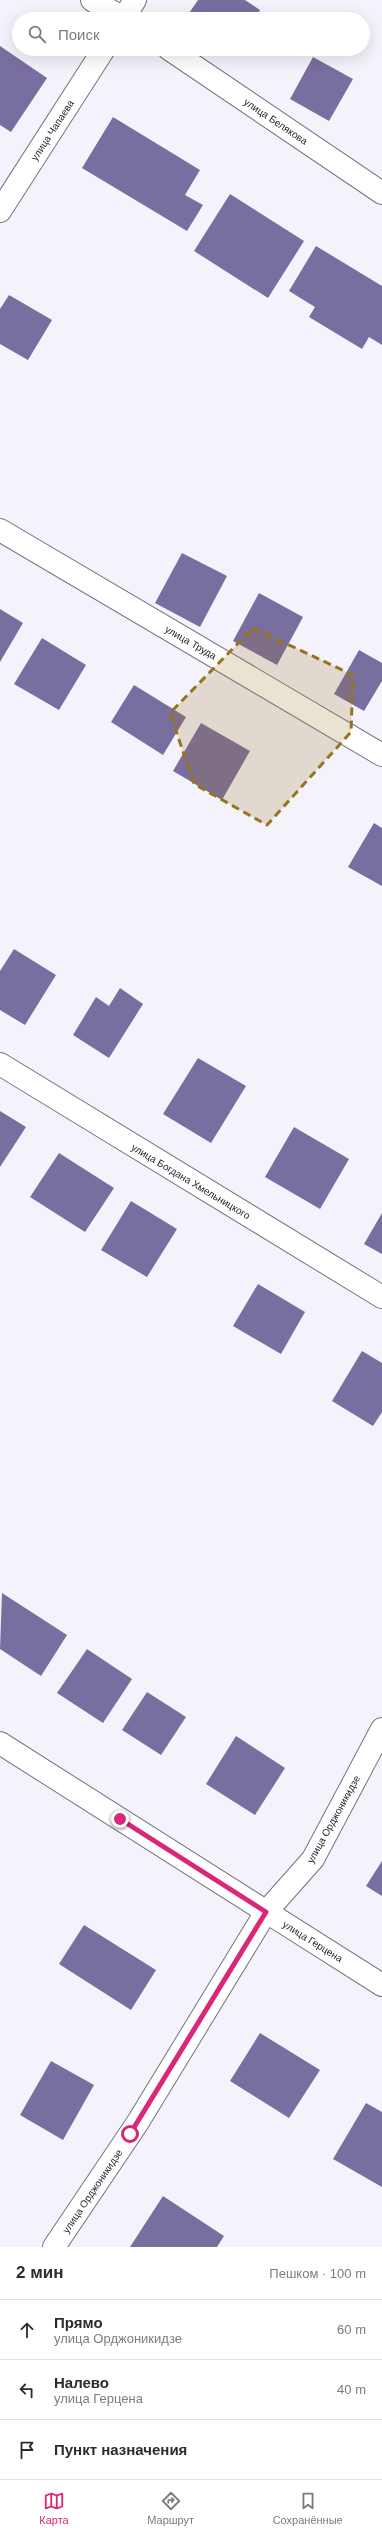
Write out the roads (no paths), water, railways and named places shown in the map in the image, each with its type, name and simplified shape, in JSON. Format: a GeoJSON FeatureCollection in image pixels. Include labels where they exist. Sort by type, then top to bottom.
{"type":"FeatureCollection","features":[{"type":"Feature","properties":{"kind":"street"},"geometry":{"type":"LineString","coordinates":[[92,0],[112,12]]}},
{"type":"Feature","properties":{"kind":"street"},"geometry":{"type":"LineString","coordinates":[[128,12],[135,0]]}},
{"type":"Feature","properties":{"kind":"street","name":"улица Чапаева"},"geometry":{"type":"LineString","coordinates":[[0,211],[100,56]]}},
{"type":"Feature","properties":{"kind":"street","name":"улица Белякова"},"geometry":{"type":"LineString","coordinates":[[179,56],[382,193]]}},
{"type":"Feature","properties":{"kind":"street","name":"улица Труда"},"geometry":{"type":"LineString","coordinates":[[0,530],[382,755]]}},
{"type":"Feature","properties":{"kind":"street","name":"улица Богдана Хмельницкого"},"geometry":{"type":"LineString","coordinates":[[0,1064],[382,1298]]}},
{"type":"Feature","properties":{"kind":"street","name":"улица Орджоникидзе"},"geometry":{"type":"LineString","coordinates":[[54,2247],[138,2122],[266,1912],[313,1859],[382,1729]]}},
{"type":"Feature","properties":{"kind":"street","name":"улица Герцена"},"geometry":{"type":"LineString","coordinates":[[0,1743],[382,1985]]}}]}
